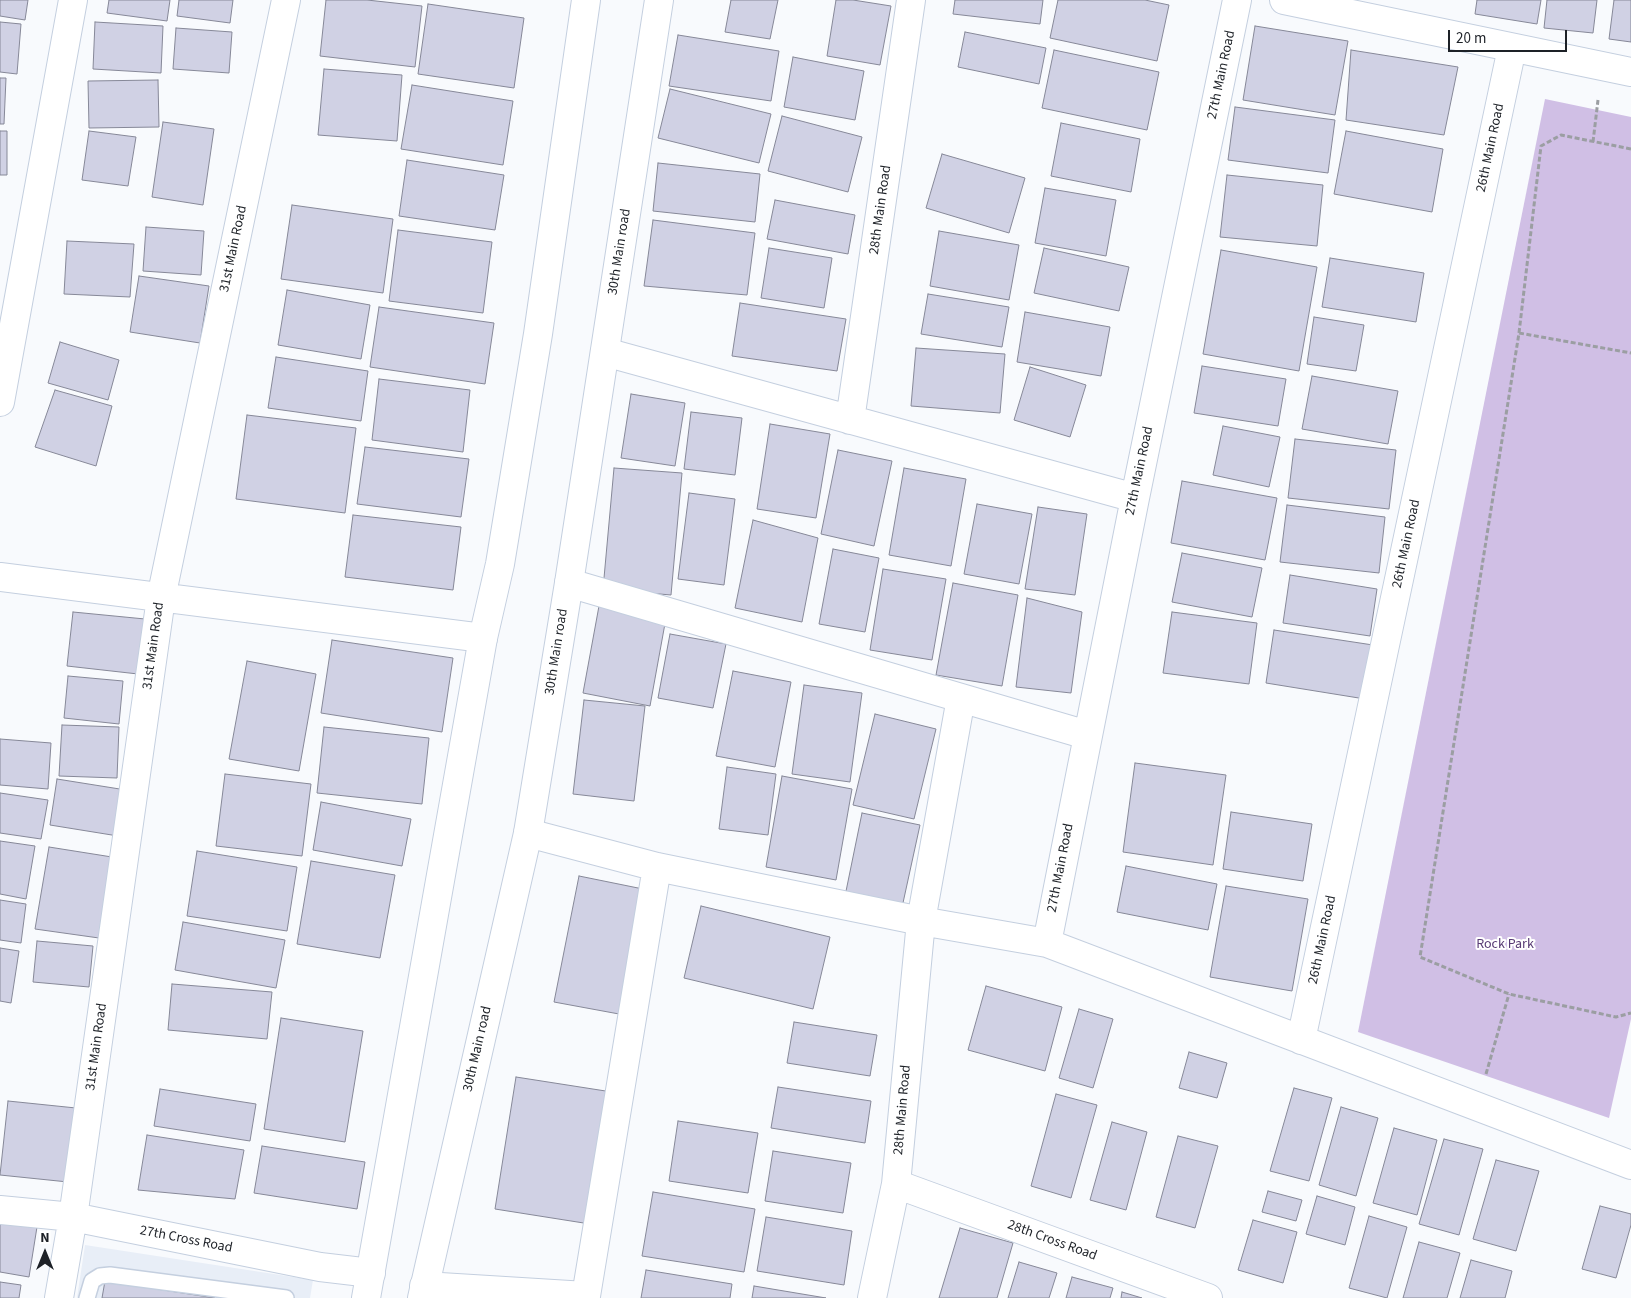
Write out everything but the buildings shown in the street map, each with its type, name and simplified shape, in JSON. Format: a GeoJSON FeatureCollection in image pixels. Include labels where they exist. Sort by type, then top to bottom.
{"type":"FeatureCollection","features":[{"type":"Feature","properties":{"kind":"street"},"geometry":{"type":"LineString","coordinates":[[0,402],[73,0]]}},
{"type":"Feature","properties":{"kind":"street","name":"31st Main Road"},"geometry":{"type":"LineString","coordinates":[[59,1298],[73,1217],[160,598],[286,0]]}},
{"type":"Feature","properties":{"kind":"street"},"geometry":{"type":"LineString","coordinates":[[369,1286],[483,638],[500,564],[536,344],[586,0]]}},
{"type":"Feature","properties":{"kind":"street","name":"30th Main road"},"geometry":{"type":"LineString","coordinates":[[423,1292],[528,832],[569,583],[659,0]]}},
{"type":"Feature","properties":{"kind":"street","name":"28th Main Road"},"geometry":{"type":"LineString","coordinates":[[850,420],[911,0]]}},
{"type":"Feature","properties":{"kind":"street","name":"27th Main Road"},"geometry":{"type":"LineString","coordinates":[[1047,943],[1134,498],[1237,0]]}},
{"type":"Feature","properties":{"kind":"street"},"geometry":{"type":"LineString","coordinates":[[1284,0],[1631,72]]}},
{"type":"Feature","properties":{"kind":"street","name":"26th Main Road"},"geometry":{"type":"LineString","coordinates":[[1301,1040],[1512,48]]}},
{"type":"Feature","properties":{"kind":"street"},"geometry":{"type":"LineString","coordinates":[[604,352],[1134,498]]}},
{"type":"Feature","properties":{"kind":"street"},"geometry":{"type":"LineString","coordinates":[[0,578],[483,638]]}},
{"type":"Feature","properties":{"kind":"street"},"geometry":{"type":"LineString","coordinates":[[569,583],[1087,735]]}},
{"type":"Feature","properties":{"kind":"street","name":"28th Main Road"},"geometry":{"type":"LineString","coordinates":[[872,1298],[896,1184],[921,921],[961,698]]}},
{"type":"Feature","properties":{"kind":"street"},"geometry":{"type":"LineString","coordinates":[[528,832],[656,866],[921,921],[1047,943],[1631,1163]]}},
{"type":"Feature","properties":{"kind":"street"},"geometry":{"type":"LineString","coordinates":[[423,1292],[586,1296],[656,866]]}},
{"type":"Feature","properties":{"kind":"street","name":"28th Cross Road"},"geometry":{"type":"LineString","coordinates":[[896,1184],[1208,1298]]}},
{"type":"Feature","properties":{"kind":"street","name":"27th Cross Road"},"geometry":{"type":"LineString","coordinates":[[0,1210],[73,1217],[320,1267],[369,1286]]}},
{"type":"Feature","properties":{"kind":"lane"},"geometry":{"type":"LineString","coordinates":[[87,1298],[92,1281],[100,1276],[110,1275],[286,1298]]}},
{"type":"Feature","properties":{"kind":"path"},"geometry":{"type":"LineString","coordinates":[[1593,142],[1602,66]]}},
{"type":"Feature","properties":{"kind":"path"},"geometry":{"type":"LineString","coordinates":[[1631,149],[1560,135],[1541,146],[1520,333],[1420,958],[1508,994],[1616,1017],[1631,1014]]}},
{"type":"Feature","properties":{"kind":"path"},"geometry":{"type":"LineString","coordinates":[[1520,333],[1631,353]]}},
{"type":"Feature","properties":{"kind":"path"},"geometry":{"type":"LineString","coordinates":[[1476,1106],[1508,994]]}},
{"type":"Feature","properties":{"kind":"shaded area"},"geometry":{"type":"Polygon","coordinates":[[[85,1245],[313,1280],[310,1298],[77,1298],[85,1245]]]}},
{"type":"Feature","properties":{"kind":"green space","name":"Rock Park"},"geometry":{"type":"Polygon","coordinates":[[[1545,99],[1631,117],[1631,1019],[1609,1118],[1358,1032],[1545,99]]]}}]}
